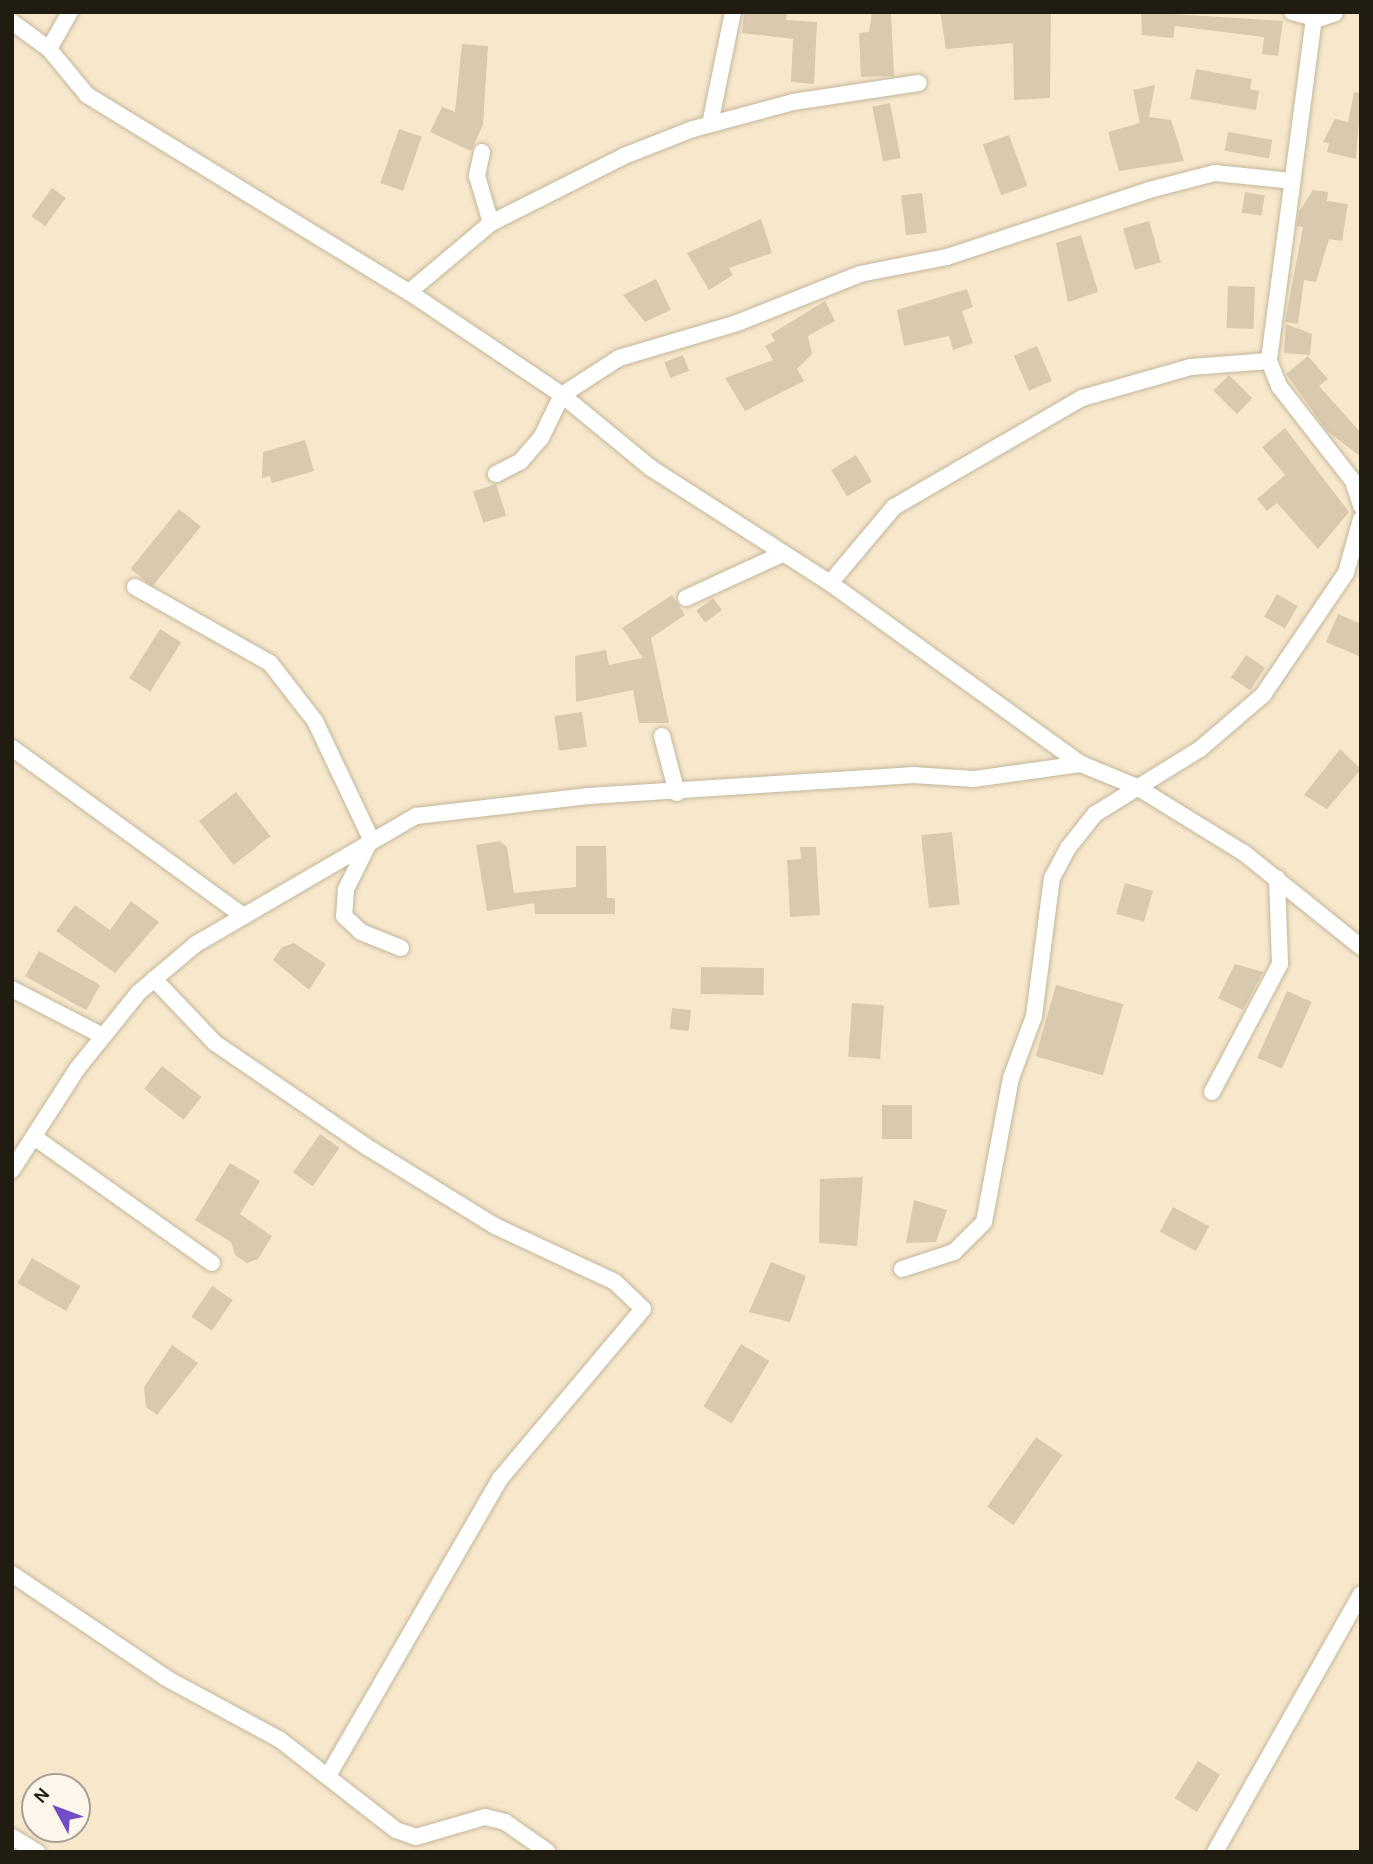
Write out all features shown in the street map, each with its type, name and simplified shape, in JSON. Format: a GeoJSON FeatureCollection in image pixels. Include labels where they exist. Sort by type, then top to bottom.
{"type":"FeatureCollection","features":[{"type":"Feature","properties":{"kind":"street"},"geometry":{"type":"LineString","coordinates":[[49,49],[70,12]]}},
{"type":"Feature","properties":{"kind":"street"},"geometry":{"type":"LineString","coordinates":[[710,124],[733,12]]}},
{"type":"Feature","properties":{"kind":"street"},"geometry":{"type":"LineString","coordinates":[[1292,12],[1321,14],[1292,181],[1269,361],[1279,386],[1357,482],[1361,506]]}},
{"type":"Feature","properties":{"kind":"street"},"geometry":{"type":"LineString","coordinates":[[12,22],[49,49],[87,95],[410,292],[562,395],[651,468],[830,583],[1081,764],[1137,787],[1277,878],[1361,947]]}},
{"type":"Feature","properties":{"kind":"street"},"geometry":{"type":"LineString","coordinates":[[410,292],[491,223],[624,156],[710,124],[793,102],[919,83]]}},
{"type":"Feature","properties":{"kind":"street"},"geometry":{"type":"LineString","coordinates":[[482,152],[477,176],[491,223]]}},
{"type":"Feature","properties":{"kind":"street"},"geometry":{"type":"LineString","coordinates":[[496,474],[541,438],[562,395],[619,358],[737,323],[860,274],[947,257],[1215,173],[1292,181]]}},
{"type":"Feature","properties":{"kind":"street"},"geometry":{"type":"LineString","coordinates":[[830,583],[894,507],[1082,398],[1191,367],[1269,361]]}},
{"type":"Feature","properties":{"kind":"street"},"geometry":{"type":"LineString","coordinates":[[902,1269],[954,1252],[984,1222],[1012,1078],[1034,1016],[1052,878],[1094,814],[1230,725],[1291,662],[1346,573],[1361,519]]}},
{"type":"Feature","properties":{"kind":"street"},"geometry":{"type":"LineString","coordinates":[[686,598],[782,554]]}},
{"type":"Feature","properties":{"kind":"street"},"geometry":{"type":"LineString","coordinates":[[135,587],[270,663],[315,721],[371,839]]}},
{"type":"Feature","properties":{"kind":"street"},"geometry":{"type":"LineString","coordinates":[[662,736],[677,793]]}},
{"type":"Feature","properties":{"kind":"street"},"geometry":{"type":"LineString","coordinates":[[12,748],[243,916]]}},
{"type":"Feature","properties":{"kind":"street"},"geometry":{"type":"LineString","coordinates":[[12,1170],[103,1037],[154,979],[243,916],[371,839],[416,816],[914,775],[974,779],[1081,764]]}},
{"type":"Feature","properties":{"kind":"street"},"geometry":{"type":"LineString","coordinates":[[371,839],[346,889],[344,916],[361,932],[401,948]]}},
{"type":"Feature","properties":{"kind":"street"},"geometry":{"type":"LineString","coordinates":[[1212,1092],[1280,964],[1277,878]]}},
{"type":"Feature","properties":{"kind":"street"},"geometry":{"type":"LineString","coordinates":[[154,979],[215,1043],[367,1147],[495,1226],[615,1282],[643,1310],[500,1479],[328,1776]]}},
{"type":"Feature","properties":{"kind":"street"},"geometry":{"type":"LineString","coordinates":[[12,989],[103,1037]]}},
{"type":"Feature","properties":{"kind":"street"},"geometry":{"type":"LineString","coordinates":[[34,1137],[212,1263]]}},
{"type":"Feature","properties":{"kind":"street"},"geometry":{"type":"LineString","coordinates":[[12,1574],[328,1776],[396,1830],[416,1837],[485,1817],[505,1822],[548,1852]]}},
{"type":"Feature","properties":{"kind":"street"},"geometry":{"type":"LineString","coordinates":[[1215,1852],[1361,1594]]}},
{"type":"Feature","properties":{"kind":"street"},"geometry":{"type":"LineString","coordinates":[[12,1837],[37,1852]]}},
{"type":"Feature","properties":{"kind":"building"},"geometry":{"type":"Polygon","coordinates":[[[744,12],[787,12],[786,20],[817,22],[814,84],[791,82],[793,39],[742,33],[744,12]]]}},
{"type":"Feature","properties":{"kind":"building"},"geometry":{"type":"Polygon","coordinates":[[[872,12],[891,12],[894,76],[861,77],[859,33],[869,32],[872,12]]]}},
{"type":"Feature","properties":{"kind":"building"},"geometry":{"type":"Polygon","coordinates":[[[940,12],[1051,12],[1050,98],[1014,100],[1013,43],[946,49],[940,12]]]}},
{"type":"Feature","properties":{"kind":"building"},"geometry":{"type":"Polygon","coordinates":[[[1141,12],[1283,21],[1278,56],[1262,54],[1264,37],[1175,26],[1173,38],[1142,35],[1141,12]]]}},
{"type":"Feature","properties":{"kind":"building"},"geometry":{"type":"Polygon","coordinates":[[[462,44],[488,46],[483,125],[471,151],[430,132],[442,107],[455,112],[462,44]]]}},
{"type":"Feature","properties":{"kind":"building"},"geometry":{"type":"Polygon","coordinates":[[[1196,69],[1252,79],[1250,89],[1259,91],[1256,110],[1190,99],[1196,69]]]}},
{"type":"Feature","properties":{"kind":"building"},"geometry":{"type":"Polygon","coordinates":[[[1155,85],[1149,117],[1171,120],[1184,161],[1119,171],[1108,132],[1140,123],[1133,90],[1155,85]]]}},
{"type":"Feature","properties":{"kind":"building"},"geometry":{"type":"Polygon","coordinates":[[[1354,92],[1361,93],[1356,159],[1327,152],[1329,143],[1323,142],[1335,119],[1348,122],[1354,92]]]}},
{"type":"Feature","properties":{"kind":"building"},"geometry":{"type":"Polygon","coordinates":[[[890,103],[901,158],[883,161],[872,106],[890,103]]]}},
{"type":"Feature","properties":{"kind":"building"},"geometry":{"type":"Polygon","coordinates":[[[399,129],[422,137],[403,191],[380,183],[399,129]]]}},
{"type":"Feature","properties":{"kind":"building"},"geometry":{"type":"Polygon","coordinates":[[[1228,132],[1272,140],[1269,159],[1225,151],[1228,132]]]}},
{"type":"Feature","properties":{"kind":"building"},"geometry":{"type":"Polygon","coordinates":[[[1009,135],[1027,186],[1001,195],[983,145],[1009,135]]]}},
{"type":"Feature","properties":{"kind":"building"},"geometry":{"type":"Polygon","coordinates":[[[52,188],[66,198],[45,226],[31,216],[52,188]]]}},
{"type":"Feature","properties":{"kind":"building"},"geometry":{"type":"Polygon","coordinates":[[[1313,190],[1328,192],[1327,201],[1348,204],[1342,241],[1329,239],[1316,282],[1304,280],[1298,324],[1285,322],[1303,227],[1297,226],[1299,212],[1313,190]]]}},
{"type":"Feature","properties":{"kind":"building"},"geometry":{"type":"Polygon","coordinates":[[[1245,192],[1265,195],[1261,216],[1242,213],[1245,192]]]}},
{"type":"Feature","properties":{"kind":"building"},"geometry":{"type":"Polygon","coordinates":[[[922,193],[927,233],[906,235],[901,196],[922,193]]]}},
{"type":"Feature","properties":{"kind":"building"},"geometry":{"type":"Polygon","coordinates":[[[761,219],[772,253],[729,268],[733,275],[709,290],[687,253],[761,219]]]}},
{"type":"Feature","properties":{"kind":"building"},"geometry":{"type":"Polygon","coordinates":[[[1149,221],[1161,262],[1135,270],[1123,228],[1149,221]]]}},
{"type":"Feature","properties":{"kind":"building"},"geometry":{"type":"Polygon","coordinates":[[[1081,235],[1098,292],[1068,302],[1056,243],[1081,235]]]}},
{"type":"Feature","properties":{"kind":"building"},"geometry":{"type":"Polygon","coordinates":[[[656,279],[671,310],[645,322],[623,295],[656,279]]]}},
{"type":"Feature","properties":{"kind":"building"},"geometry":{"type":"Polygon","coordinates":[[[1228,286],[1255,287],[1254,329],[1227,328],[1228,286]]]}},
{"type":"Feature","properties":{"kind":"building"},"geometry":{"type":"Polygon","coordinates":[[[967,289],[973,307],[962,311],[973,343],[953,350],[949,336],[904,346],[897,310],[967,289]]]}},
{"type":"Feature","properties":{"kind":"building"},"geometry":{"type":"Polygon","coordinates":[[[825,301],[835,321],[808,336],[812,354],[797,369],[804,381],[745,411],[725,378],[773,360],[765,346],[775,341],[771,334],[825,301]]]}},
{"type":"Feature","properties":{"kind":"building"},"geometry":{"type":"Polygon","coordinates":[[[1286,324],[1312,334],[1310,355],[1284,353],[1286,324]]]}},
{"type":"Feature","properties":{"kind":"building"},"geometry":{"type":"Polygon","coordinates":[[[1037,346],[1052,381],[1029,391],[1014,356],[1037,346]]]}},
{"type":"Feature","properties":{"kind":"building"},"geometry":{"type":"Polygon","coordinates":[[[683,355],[689,371],[670,378],[664,362],[683,355]]]}},
{"type":"Feature","properties":{"kind":"building"},"geometry":{"type":"Polygon","coordinates":[[[1308,356],[1328,379],[1319,386],[1361,433],[1361,457],[1327,431],[1286,374],[1308,356]]]}},
{"type":"Feature","properties":{"kind":"building"},"geometry":{"type":"Polygon","coordinates":[[[1229,375],[1252,398],[1237,414],[1213,391],[1229,375]]]}},
{"type":"Feature","properties":{"kind":"building"},"geometry":{"type":"Polygon","coordinates":[[[1285,428],[1349,512],[1318,549],[1277,503],[1267,511],[1257,499],[1285,475],[1262,447],[1285,428]]]}},
{"type":"Feature","properties":{"kind":"building"},"geometry":{"type":"Polygon","coordinates":[[[305,440],[314,471],[272,483],[270,476],[262,478],[263,452],[305,440]]]}},
{"type":"Feature","properties":{"kind":"building"},"geometry":{"type":"Polygon","coordinates":[[[856,455],[872,482],[847,497],[831,470],[856,455]]]}},
{"type":"Feature","properties":{"kind":"building"},"geometry":{"type":"Polygon","coordinates":[[[496,484],[506,515],[483,523],[473,491],[496,484]]]}},
{"type":"Feature","properties":{"kind":"building"},"geometry":{"type":"Polygon","coordinates":[[[179,509],[201,527],[152,586],[131,569],[179,509]]]}},
{"type":"Feature","properties":{"kind":"building"},"geometry":{"type":"Polygon","coordinates":[[[1277,594],[1298,606],[1285,629],[1264,617],[1277,594]]]}},
{"type":"Feature","properties":{"kind":"building"},"geometry":{"type":"Polygon","coordinates":[[[672,595],[685,615],[651,638],[669,723],[639,723],[633,690],[576,702],[575,656],[606,650],[609,665],[643,658],[622,628],[672,595]]]}},
{"type":"Feature","properties":{"kind":"building"},"geometry":{"type":"Polygon","coordinates":[[[713,598],[722,610],[705,623],[696,611],[713,598]]]}},
{"type":"Feature","properties":{"kind":"building"},"geometry":{"type":"Polygon","coordinates":[[[1338,614],[1361,624],[1361,657],[1326,642],[1338,614]]]}},
{"type":"Feature","properties":{"kind":"building"},"geometry":{"type":"Polygon","coordinates":[[[160,629],[181,642],[150,691],[129,678],[160,629]]]}},
{"type":"Feature","properties":{"kind":"building"},"geometry":{"type":"Polygon","coordinates":[[[1246,655],[1265,668],[1250,690],[1231,677],[1246,655]]]}},
{"type":"Feature","properties":{"kind":"building"},"geometry":{"type":"Polygon","coordinates":[[[582,712],[587,747],[559,751],[554,716],[582,712]]]}},
{"type":"Feature","properties":{"kind":"building"},"geometry":{"type":"Polygon","coordinates":[[[1340,749],[1361,769],[1327,809],[1304,795],[1340,749]]]}},
{"type":"Feature","properties":{"kind":"building"},"geometry":{"type":"Polygon","coordinates":[[[236,792],[270,836],[233,865],[199,821],[236,792]]]}},
{"type":"Feature","properties":{"kind":"building"},"geometry":{"type":"Polygon","coordinates":[[[952,832],[960,905],[929,908],[921,835],[952,832]]]}},
{"type":"Feature","properties":{"kind":"building"},"geometry":{"type":"Polygon","coordinates":[[[500,841],[507,847],[514,893],[576,887],[576,846],[606,846],[607,898],[615,898],[615,914],[535,914],[534,903],[487,911],[476,845],[500,841]]]}},
{"type":"Feature","properties":{"kind":"building"},"geometry":{"type":"Polygon","coordinates":[[[800,847],[816,847],[820,915],[790,917],[787,860],[801,859],[800,847]]]}},
{"type":"Feature","properties":{"kind":"building"},"geometry":{"type":"Polygon","coordinates":[[[1125,883],[1153,891],[1144,922],[1116,914],[1125,883]]]}},
{"type":"Feature","properties":{"kind":"building"},"geometry":{"type":"Polygon","coordinates":[[[131,901],[159,922],[115,973],[56,931],[75,905],[110,930],[131,901]]]}},
{"type":"Feature","properties":{"kind":"building"},"geometry":{"type":"Polygon","coordinates":[[[294,943],[326,964],[309,990],[273,960],[282,947],[294,943]]]}},
{"type":"Feature","properties":{"kind":"building"},"geometry":{"type":"Polygon","coordinates":[[[39,951],[100,985],[86,1010],[25,976],[39,951]]]}},
{"type":"Feature","properties":{"kind":"building"},"geometry":{"type":"Polygon","coordinates":[[[1235,964],[1263,972],[1243,1010],[1218,998],[1235,964]]]}},
{"type":"Feature","properties":{"kind":"building"},"geometry":{"type":"Polygon","coordinates":[[[701,967],[764,968],[764,995],[701,994],[701,967]]]}},
{"type":"Feature","properties":{"kind":"building"},"geometry":{"type":"Polygon","coordinates":[[[1056,985],[1123,1004],[1103,1075],[1036,1056],[1056,985]]]}},
{"type":"Feature","properties":{"kind":"building"},"geometry":{"type":"Polygon","coordinates":[[[1287,991],[1312,1002],[1282,1069],[1257,1058],[1287,991]]]}},
{"type":"Feature","properties":{"kind":"building"},"geometry":{"type":"Polygon","coordinates":[[[852,1003],[884,1005],[880,1059],[848,1057],[852,1003]]]}},
{"type":"Feature","properties":{"kind":"building"},"geometry":{"type":"Polygon","coordinates":[[[672,1008],[691,1010],[689,1031],[670,1029],[672,1008]]]}},
{"type":"Feature","properties":{"kind":"building"},"geometry":{"type":"Polygon","coordinates":[[[162,1066],[201,1097],[184,1120],[144,1089],[162,1066]]]}},
{"type":"Feature","properties":{"kind":"building"},"geometry":{"type":"Polygon","coordinates":[[[882,1105],[912,1105],[912,1139],[882,1139],[882,1105]]]}},
{"type":"Feature","properties":{"kind":"building"},"geometry":{"type":"Polygon","coordinates":[[[320,1134],[340,1148],[313,1186],[293,1173],[320,1134]]]}},
{"type":"Feature","properties":{"kind":"building"},"geometry":{"type":"Polygon","coordinates":[[[230,1163],[260,1181],[240,1214],[272,1236],[258,1259],[247,1263],[235,1255],[231,1242],[195,1220],[230,1163]]]}},
{"type":"Feature","properties":{"kind":"building"},"geometry":{"type":"Polygon","coordinates":[[[863,1177],[857,1246],[819,1243],[820,1179],[863,1177]]]}},
{"type":"Feature","properties":{"kind":"building"},"geometry":{"type":"Polygon","coordinates":[[[914,1200],[947,1210],[936,1242],[906,1243],[914,1200]]]}},
{"type":"Feature","properties":{"kind":"building"},"geometry":{"type":"Polygon","coordinates":[[[1173,1207],[1209,1226],[1196,1251],[1160,1232],[1173,1207]]]}},
{"type":"Feature","properties":{"kind":"building"},"geometry":{"type":"Polygon","coordinates":[[[32,1258],[80,1286],[66,1311],[18,1283],[32,1258]]]}},
{"type":"Feature","properties":{"kind":"building"},"geometry":{"type":"Polygon","coordinates":[[[771,1262],[806,1276],[790,1322],[749,1312],[771,1262]]]}},
{"type":"Feature","properties":{"kind":"building"},"geometry":{"type":"Polygon","coordinates":[[[212,1286],[233,1300],[212,1331],[191,1317],[212,1286]]]}},
{"type":"Feature","properties":{"kind":"building"},"geometry":{"type":"Polygon","coordinates":[[[741,1344],[769,1361],[732,1424],[703,1407],[741,1344]]]}},
{"type":"Feature","properties":{"kind":"building"},"geometry":{"type":"Polygon","coordinates":[[[172,1345],[198,1363],[157,1415],[146,1407],[144,1387],[172,1345]]]}},
{"type":"Feature","properties":{"kind":"building"},"geometry":{"type":"Polygon","coordinates":[[[1036,1437],[1062,1455],[1013,1525],[987,1507],[1036,1437]]]}},
{"type":"Feature","properties":{"kind":"building"},"geometry":{"type":"Polygon","coordinates":[[[1198,1761],[1220,1775],[1197,1812],[1175,1798],[1198,1761]]]}}]}
